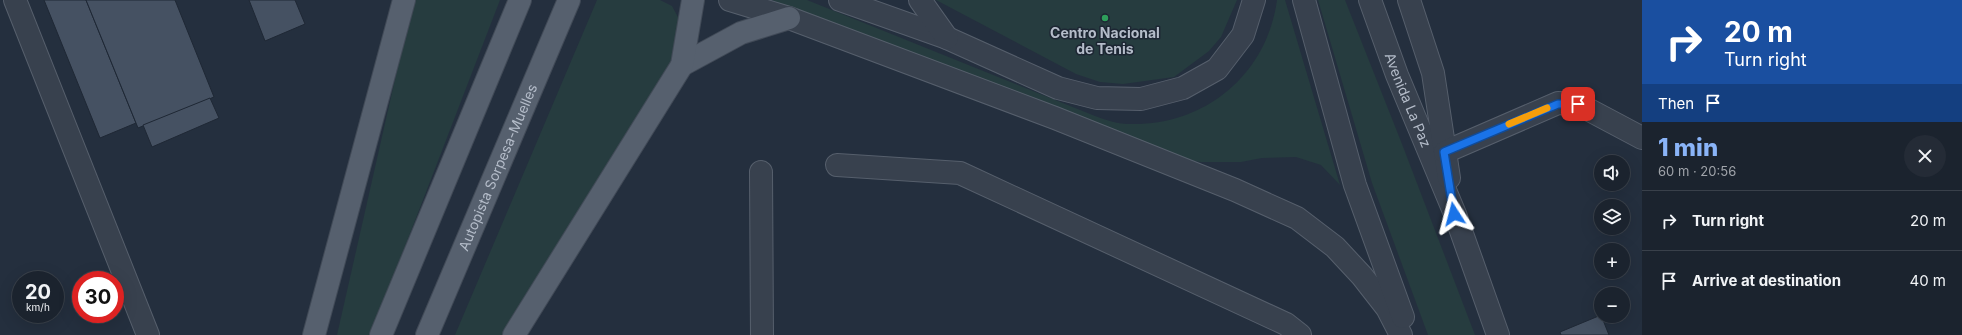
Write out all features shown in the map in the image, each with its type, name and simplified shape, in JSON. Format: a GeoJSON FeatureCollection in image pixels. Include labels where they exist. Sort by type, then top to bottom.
{"type":"FeatureCollection","features":[{"type":"Feature","properties":{"kind":"main road"},"geometry":{"type":"LineString","coordinates":[[397,25],[398,0]]}},
{"type":"Feature","properties":{"kind":"main road"},"geometry":{"type":"LineString","coordinates":[[314,335],[404,0]]}},
{"type":"Feature","properties":{"kind":"main road"},"geometry":{"type":"LineString","coordinates":[[381,335],[520,0]]}},
{"type":"Feature","properties":{"kind":"main road","name":"Autopista Sorpesa-Muelles"},"geometry":{"type":"LineString","coordinates":[[427,335],[569,0]]}},
{"type":"Feature","properties":{"kind":"main road"},"geometry":{"type":"LineString","coordinates":[[514,335],[682,65],[693,0]]}},
{"type":"Feature","properties":{"kind":"main road"},"geometry":{"type":"LineString","coordinates":[[682,65],[741,33],[789,18]]}},
{"type":"Feature","properties":{"kind":"street"},"geometry":{"type":"LineString","coordinates":[[15,0],[148,335]]}},
{"type":"Feature","properties":{"kind":"street"},"geometry":{"type":"LineString","coordinates":[[730,0],[789,18],[1152,156],[1235,190],[1297,218],[1335,247],[1362,276],[1387,308],[1402,335]]}},
{"type":"Feature","properties":{"kind":"street"},"geometry":{"type":"LineString","coordinates":[[840,0],[947,38],[1058,88],[1097,98],[1141,100],[1183,88],[1217,69],[1243,35],[1254,0]]}},
{"type":"Feature","properties":{"kind":"street"},"geometry":{"type":"LineString","coordinates":[[920,0],[947,38]]}},
{"type":"Feature","properties":{"kind":"street"},"geometry":{"type":"LineString","coordinates":[[1304,0],[1356,184],[1410,335]]}},
{"type":"Feature","properties":{"kind":"street","name":"Avenida La Paz"},"geometry":{"type":"LineString","coordinates":[[1370,0],[1397,75],[1454,214],[1498,335]]}},
{"type":"Feature","properties":{"kind":"street"},"geometry":{"type":"LineString","coordinates":[[1409,0],[1433,73],[1454,214]]}},
{"type":"Feature","properties":{"kind":"street"},"geometry":{"type":"LineString","coordinates":[[1444,152],[1558,104],[1578,104],[1642,138]]}},
{"type":"Feature","properties":{"kind":"street"},"geometry":{"type":"LineString","coordinates":[[837,166],[960,173],[1286,324],[1300,335]]}},
{"type":"Feature","properties":{"kind":"street"},"geometry":{"type":"LineString","coordinates":[[761,172],[762,335]]}},
{"type":"Feature","properties":{"kind":"green space"},"geometry":{"type":"Polygon","coordinates":[[[413,0],[500,0],[371,335],[337,335],[413,0]]]}},
{"type":"Feature","properties":{"kind":"green space"},"geometry":{"type":"Polygon","coordinates":[[[597,0],[660,0],[672,6],[679,19],[679,57],[511,335],[455,335],[597,0]]]}},
{"type":"Feature","properties":{"kind":"green space"},"geometry":{"type":"Polygon","coordinates":[[[772,0],[807,0],[1095,116],[1116,123],[1128,124],[1156,123],[1182,116],[1206,106],[1227,91],[1246,73],[1260,51],[1271,27],[1277,0],[1285,0],[1340,185],[1321,165],[1296,157],[1262,158],[1241,162],[1201,162],[1175,159],[1110,138],[772,0]]]}},
{"type":"Feature","properties":{"kind":"green space","name":"Centro Nacional de Tenis"},"geometry":{"type":"Polygon","coordinates":[[[936,0],[1237,0],[1221,37],[1209,51],[1174,77],[1123,84],[1100,82],[1076,74],[936,0]]]}},
{"type":"Feature","properties":{"kind":"green space"},"geometry":{"type":"Polygon","coordinates":[[[1318,0],[1345,0],[1475,335],[1428,335],[1372,183],[1318,0]]]}},
{"type":"Feature","properties":{"kind":"building"},"geometry":{"type":"Polygon","coordinates":[[[44,0],[86,0],[136,123],[100,138],[44,0]]]}},
{"type":"Feature","properties":{"kind":"building"},"geometry":{"type":"Polygon","coordinates":[[[86,0],[175,0],[214,97],[138,128],[86,0]]]}},
{"type":"Feature","properties":{"kind":"building"},"geometry":{"type":"Polygon","coordinates":[[[249,0],[295,0],[305,24],[265,41],[249,0]]]}},
{"type":"Feature","properties":{"kind":"building"},"geometry":{"type":"Polygon","coordinates":[[[210,98],[219,118],[152,147],[143,125],[210,98]]]}},
{"type":"Feature","properties":{"kind":"building"},"geometry":{"type":"Polygon","coordinates":[[[1594,318],[1594,323],[1604,323],[1609,335],[1561,335],[1560,332],[1594,318]]]}},
{"type":"Feature","properties":{"kind":"slow traffic"},"geometry":{"type":"LineString","coordinates":[[1509,124],[1547,108]]}},
{"type":"Feature","properties":{"kind":"place","name":"Centro Nacional de Tenis"},"geometry":{"type":"Point","coordinates":[1105,18]}},
{"type":"Feature","properties":{"kind":"route"},"geometry":{"type":"LineString","coordinates":[[1454,214],[1444,152],[1558,104],[1578,104]]}}]}
